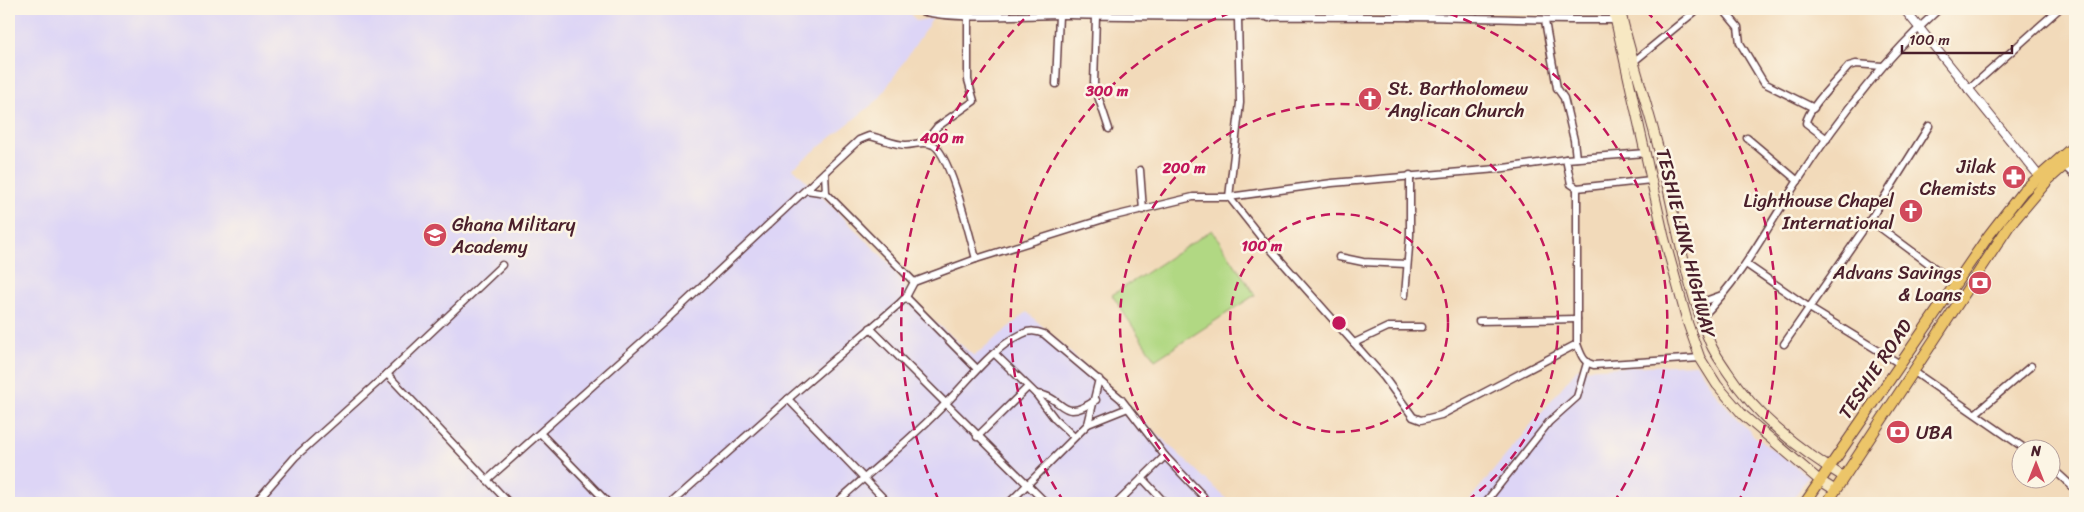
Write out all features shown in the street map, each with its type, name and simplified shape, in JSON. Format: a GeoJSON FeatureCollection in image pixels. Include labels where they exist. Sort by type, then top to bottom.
{"type":"FeatureCollection","features":[{"type":"Feature","properties":{"kind":"main road","name":"TESHIE LINK HIGHWAY"},"geometry":{"type":"LineString","coordinates":[[1613,9],[1615,20],[1631,64],[1697,304],[1711,347],[1743,395],[1772,426],[1844,477]]}},
{"type":"Feature","properties":{"kind":"main road","name":"TESHIE LINK HIGHWAY"},"geometry":{"type":"LineString","coordinates":[[1620,9],[1652,180],[1685,315],[1700,358],[1717,384],[1743,415],[1819,480],[1835,490]]}},
{"type":"Feature","properties":{"kind":"main road","name":"TESHIE ROAD"},"geometry":{"type":"LineString","coordinates":[[1804,503],[1955,283],[2018,197],[2075,145]]}},
{"type":"Feature","properties":{"kind":"main road","name":"TESHIE ROAD"},"geometry":{"type":"LineString","coordinates":[[1827,503],[2009,226],[2048,180],[2075,156]]}},
{"type":"Feature","properties":{"kind":"street"},"geometry":{"type":"LineString","coordinates":[[915,9],[923,12],[1059,16],[1067,12],[1096,16],[1238,19],[1409,17],[1545,21],[1615,20]]}},
{"type":"Feature","properties":{"kind":"street"},"geometry":{"type":"LineString","coordinates":[[1269,9],[1269,18]]}},
{"type":"Feature","properties":{"kind":"street"},"geometry":{"type":"LineString","coordinates":[[1409,9],[1409,17]]}},
{"type":"Feature","properties":{"kind":"street"},"geometry":{"type":"LineString","coordinates":[[1631,64],[1698,9]]}},
{"type":"Feature","properties":{"kind":"street"},"geometry":{"type":"LineString","coordinates":[[1723,9],[1738,27],[1740,43],[1764,83],[1814,108]]}},
{"type":"Feature","properties":{"kind":"street"},"geometry":{"type":"LineString","coordinates":[[1904,9],[1968,90],[2040,176]]}},
{"type":"Feature","properties":{"kind":"street"},"geometry":{"type":"LineString","coordinates":[[1701,318],[1723,294],[1746,264],[1798,181],[1882,66],[1939,9]]}},
{"type":"Feature","properties":{"kind":"street"},"geometry":{"type":"LineString","coordinates":[[1968,90],[2059,9]]}},
{"type":"Feature","properties":{"kind":"street"},"geometry":{"type":"LineString","coordinates":[[926,142],[937,127],[974,101],[968,80],[968,12]]}},
{"type":"Feature","properties":{"kind":"street"},"geometry":{"type":"LineString","coordinates":[[1056,84],[1059,16]]}},
{"type":"Feature","properties":{"kind":"street"},"geometry":{"type":"LineString","coordinates":[[1096,16],[1094,84],[1109,129]]}},
{"type":"Feature","properties":{"kind":"street"},"geometry":{"type":"LineString","coordinates":[[1238,19],[1240,103],[1229,197],[1267,245],[1384,377],[1414,417],[1421,420],[1441,415],[1577,344]]}},
{"type":"Feature","properties":{"kind":"street"},"geometry":{"type":"LineString","coordinates":[[1545,21],[1557,88],[1564,98],[1574,140],[1576,158]]}},
{"type":"Feature","properties":{"kind":"street"},"geometry":{"type":"LineString","coordinates":[[1827,139],[1806,123],[1806,118],[1849,66],[1856,64],[1882,66]]}},
{"type":"Feature","properties":{"kind":"street"},"geometry":{"type":"LineString","coordinates":[[1784,344],[1870,220],[1929,126]]}},
{"type":"Feature","properties":{"kind":"street"},"geometry":{"type":"LineString","coordinates":[[487,480],[541,434],[859,140],[869,136],[893,144],[908,145],[926,142],[934,145],[940,152],[950,173],[976,259]]}},
{"type":"Feature","properties":{"kind":"street"},"geometry":{"type":"LineString","coordinates":[[1747,138],[1798,181]]}},
{"type":"Feature","properties":{"kind":"street"},"geometry":{"type":"LineString","coordinates":[[670,503],[788,398],[906,297],[914,282],[976,259],[1110,217],[1193,198],[1229,197],[1332,183],[1497,169],[1566,159],[1646,153]]}},
{"type":"Feature","properties":{"kind":"street"},"geometry":{"type":"LineString","coordinates":[[1566,159],[1571,184],[1576,188],[1652,180]]}},
{"type":"Feature","properties":{"kind":"street"},"geometry":{"type":"LineString","coordinates":[[2064,166],[2075,176]]}},
{"type":"Feature","properties":{"kind":"street"},"geometry":{"type":"LineString","coordinates":[[1140,170],[1143,210]]}},
{"type":"Feature","properties":{"kind":"street"},"geometry":{"type":"LineString","coordinates":[[825,172],[826,194]]}},
{"type":"Feature","properties":{"kind":"street"},"geometry":{"type":"LineString","coordinates":[[1405,295],[1406,264],[1410,236],[1410,175]]}},
{"type":"Feature","properties":{"kind":"street"},"geometry":{"type":"LineString","coordinates":[[1576,188],[1577,344],[1582,358],[1587,364]]}},
{"type":"Feature","properties":{"kind":"street"},"geometry":{"type":"LineString","coordinates":[[806,190],[826,194],[914,282]]}},
{"type":"Feature","properties":{"kind":"street"},"geometry":{"type":"LineString","coordinates":[[1870,220],[1955,283]]}},
{"type":"Feature","properties":{"kind":"street"},"geometry":{"type":"LineString","coordinates":[[1338,257],[1362,262],[1406,264]]}},
{"type":"Feature","properties":{"kind":"street"},"geometry":{"type":"LineString","coordinates":[[1746,264],[1810,309],[1900,364]]}},
{"type":"Feature","properties":{"kind":"street"},"geometry":{"type":"LineString","coordinates":[[255,503],[294,456],[387,374],[502,266]]}},
{"type":"Feature","properties":{"kind":"street"},"geometry":{"type":"LineString","coordinates":[[1697,304],[1723,294]]}},
{"type":"Feature","properties":{"kind":"street"},"geometry":{"type":"LineString","coordinates":[[906,297],[977,369]]}},
{"type":"Feature","properties":{"kind":"street"},"geometry":{"type":"LineString","coordinates":[[1479,321],[1577,319]]}},
{"type":"Feature","properties":{"kind":"street"},"geometry":{"type":"LineString","coordinates":[[1354,343],[1388,327],[1422,327]]}},
{"type":"Feature","properties":{"kind":"street"},"geometry":{"type":"LineString","coordinates":[[870,328],[977,437],[1046,503]]}},
{"type":"Feature","properties":{"kind":"street"},"geometry":{"type":"LineString","coordinates":[[836,503],[946,404],[977,369],[1022,334],[1036,331],[1044,334],[1099,379],[1128,408],[1133,418],[1165,456],[1203,496],[1206,503]]}},
{"type":"Feature","properties":{"kind":"street"},"geometry":{"type":"LineString","coordinates":[[995,354],[1036,394],[1055,418],[1073,436]]}},
{"type":"Feature","properties":{"kind":"street"},"geometry":{"type":"LineString","coordinates":[[1587,364],[1700,358]]}},
{"type":"Feature","properties":{"kind":"street"},"geometry":{"type":"LineString","coordinates":[[1485,503],[1549,422],[1577,397],[1587,364]]}},
{"type":"Feature","properties":{"kind":"street"},"geometry":{"type":"LineString","coordinates":[[1976,413],[2031,366]]}},
{"type":"Feature","properties":{"kind":"street"},"geometry":{"type":"LineString","coordinates":[[1913,371],[2013,440]]}},
{"type":"Feature","properties":{"kind":"street"},"geometry":{"type":"LineString","coordinates":[[387,374],[508,503]]}},
{"type":"Feature","properties":{"kind":"street"},"geometry":{"type":"LineString","coordinates":[[1088,424],[1096,400],[1099,379]]}},
{"type":"Feature","properties":{"kind":"street"},"geometry":{"type":"LineString","coordinates":[[977,437],[1028,387]]}},
{"type":"Feature","properties":{"kind":"street"},"geometry":{"type":"LineString","coordinates":[[1036,394],[1048,395],[1067,410],[1077,410],[1096,400]]}},
{"type":"Feature","properties":{"kind":"street"},"geometry":{"type":"LineString","coordinates":[[788,398],[888,503]]}},
{"type":"Feature","properties":{"kind":"street"},"geometry":{"type":"LineString","coordinates":[[1009,503],[1029,486],[1073,436],[1088,424],[1128,408]]}},
{"type":"Feature","properties":{"kind":"street"},"geometry":{"type":"LineString","coordinates":[[541,434],[608,503]]}},
{"type":"Feature","properties":{"kind":"street"},"geometry":{"type":"LineString","coordinates":[[1121,502],[1165,456]]}},
{"type":"Feature","properties":{"kind":"street"},"geometry":{"type":"LineString","coordinates":[[2062,477],[2075,489]]}},
{"type":"Feature","properties":{"kind":"street"},"geometry":{"type":"LineString","coordinates":[[1142,478],[1166,503]]}},
{"type":"Feature","properties":{"kind":"shaded area","name":"Ghana Military Academy"},"geometry":{"type":"Polygon","coordinates":[[[9,9],[908,9],[916,21],[933,18],[879,99],[793,168],[888,262],[921,310],[974,356],[1027,312],[1231,503],[9,503],[9,9]]]}},
{"type":"Feature","properties":{"kind":"shaded area"},"geometry":{"type":"Polygon","coordinates":[[[1696,364],[1718,397],[1753,435],[1808,476],[1791,503],[1467,503],[1577,369],[1696,364]]]}},
{"type":"Feature","properties":{"kind":"green space"},"geometry":{"type":"Polygon","coordinates":[[[1212,230],[1255,295],[1155,360],[1112,295],[1212,230]]]}},
{"type":"Feature","properties":{"kind":"place","name":"St. Bartholomew Anglican Church"},"geometry":{"type":"Point","coordinates":[1370,99]}},
{"type":"Feature","properties":{"kind":"place","name":"Jilak Chemists"},"geometry":{"type":"Point","coordinates":[2014,177]}},
{"type":"Feature","properties":{"kind":"place","name":"Lighthouse Chapel International"},"geometry":{"type":"Point","coordinates":[1911,211]}},
{"type":"Feature","properties":{"kind":"place","name":"Ghana Military Academy"},"geometry":{"type":"Point","coordinates":[435,235]}},
{"type":"Feature","properties":{"kind":"place","name":"Advans Savings & Loans"},"geometry":{"type":"Point","coordinates":[1980,283]}},
{"type":"Feature","properties":{"kind":"place","name":"UBA"},"geometry":{"type":"Point","coordinates":[1898,432]}}]}
